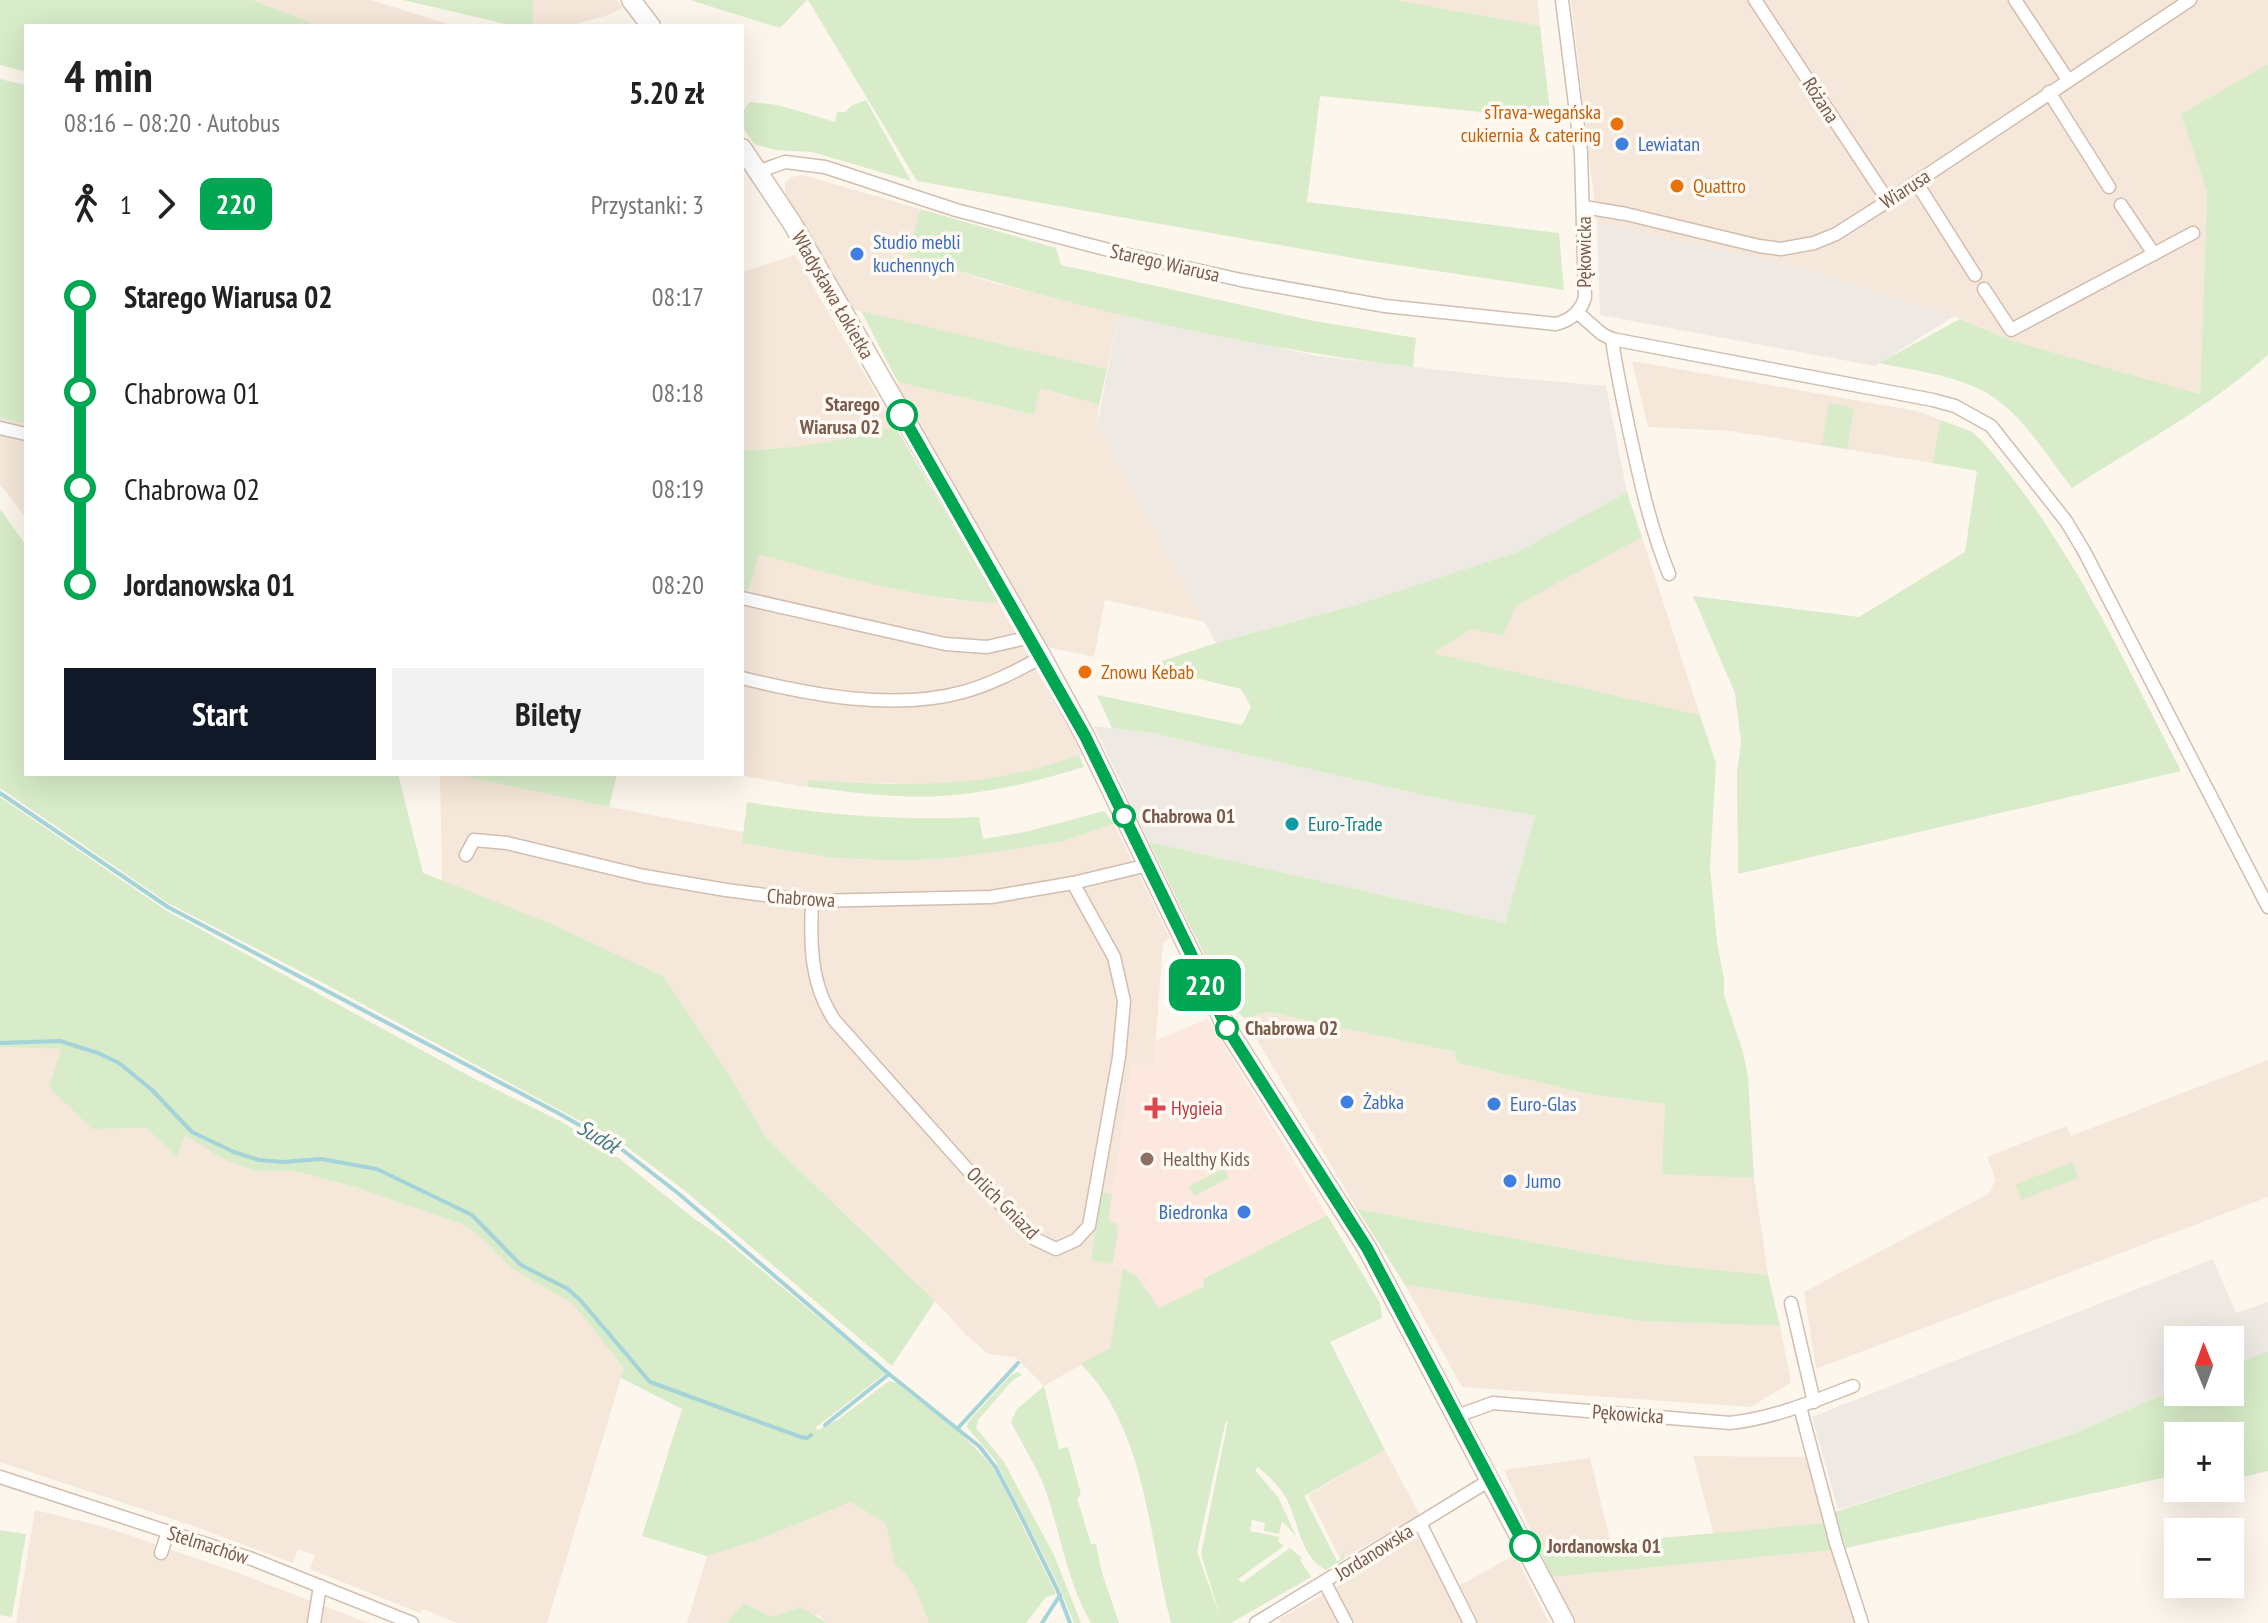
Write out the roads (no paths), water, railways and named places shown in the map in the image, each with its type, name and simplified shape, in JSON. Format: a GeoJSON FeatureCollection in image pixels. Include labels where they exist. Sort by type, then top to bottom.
{"type":"FeatureCollection","features":[{"type":"Feature","properties":{"kind":"street"},"geometry":{"type":"LineString","coordinates":[[631,0],[649,24]]}},
{"type":"Feature","properties":{"kind":"street","name":"Pękowicka"},"geometry":{"type":"LineString","coordinates":[[1562,0],[1581,152],[1584,207],[1585,297],[1578,313],[1612,339]]}},
{"type":"Feature","properties":{"kind":"street","name":"Różana"},"geometry":{"type":"LineString","coordinates":[[1755,0],[1888,201]]}},
{"type":"Feature","properties":{"kind":"street"},"geometry":{"type":"LineString","coordinates":[[2015,0],[2068,80]]}},
{"type":"Feature","properties":{"kind":"street","name":"Wiarusa"},"geometry":{"type":"LineString","coordinates":[[1584,207],[1781,249],[1824,239],[1888,201],[2190,0]]}},
{"type":"Feature","properties":{"kind":"street"},"geometry":{"type":"LineString","coordinates":[[2049,92],[2109,187]]}},
{"type":"Feature","properties":{"kind":"street","name":"Władysława Łokietka"},"geometry":{"type":"LineString","coordinates":[[744,151],[760,171],[1031,637],[1085,736],[1227,1028],[1367,1248],[1565,1623]]}},
{"type":"Feature","properties":{"kind":"street","name":"Starego Wiarusa"},"geometry":{"type":"LineString","coordinates":[[760,171],[785,162],[825,167],[956,210],[1124,254],[1241,280],[1385,306],[1556,324],[1566,322],[1578,313]]}},
{"type":"Feature","properties":{"kind":"street"},"geometry":{"type":"LineString","coordinates":[[1916,182],[1975,275]]}},
{"type":"Feature","properties":{"kind":"street"},"geometry":{"type":"LineString","coordinates":[[2121,205],[2154,254]]}},
{"type":"Feature","properties":{"kind":"street"},"geometry":{"type":"LineString","coordinates":[[1984,289],[2011,330],[2193,233]]}},
{"type":"Feature","properties":{"kind":"street"},"geometry":{"type":"LineString","coordinates":[[1669,574],[1652,532],[1642,492],[1612,339],[1933,400],[1965,411],[1991,426],[2066,521],[2264,890],[2268,907]]}},
{"type":"Feature","properties":{"kind":"street"},"geometry":{"type":"LineString","coordinates":[[0,428],[24,434]]}},
{"type":"Feature","properties":{"kind":"street"},"geometry":{"type":"LineString","coordinates":[[744,598],[945,644],[987,647],[1031,637]]}},
{"type":"Feature","properties":{"kind":"street"},"geometry":{"type":"LineString","coordinates":[[744,678],[821,694],[924,698],[982,686],[1002,679],[1042,657]]}},
{"type":"Feature","properties":{"kind":"street","name":"Chabrowa"},"geometry":{"type":"LineString","coordinates":[[466,855],[474,840],[507,843],[644,876],[812,901],[991,897],[1073,883],[1148,865]]}},
{"type":"Feature","properties":{"kind":"street","name":"Orlich Gniazd"},"geometry":{"type":"LineString","coordinates":[[812,901],[810,943],[823,1004],[975,1178],[1035,1239],[1056,1249],[1076,1240],[1089,1226],[1119,1057],[1124,1001],[1114,957],[1073,883]]}},
{"type":"Feature","properties":{"kind":"street"},"geometry":{"type":"LineString","coordinates":[[1791,1303],[1814,1402]]}},
{"type":"Feature","properties":{"kind":"street","name":"Pękowicka"},"geometry":{"type":"LineString","coordinates":[[1457,1416],[1493,1403],[1730,1423],[1761,1419],[1853,1386]]}},
{"type":"Feature","properties":{"kind":"street"},"geometry":{"type":"LineString","coordinates":[[1800,1407],[1836,1543],[1862,1623]]}},
{"type":"Feature","properties":{"kind":"street","name":"Stelmachów"},"geometry":{"type":"LineString","coordinates":[[0,1477],[252,1559],[412,1623]]}},
{"type":"Feature","properties":{"kind":"street","name":"Jordanowska"},"geometry":{"type":"LineString","coordinates":[[1256,1623],[1490,1480]]}},
{"type":"Feature","properties":{"kind":"street"},"geometry":{"type":"LineString","coordinates":[[1420,1523],[1470,1623]]}},
{"type":"Feature","properties":{"kind":"street"},"geometry":{"type":"LineString","coordinates":[[161,1553],[168,1532]]}},
{"type":"Feature","properties":{"kind":"street"},"geometry":{"type":"LineString","coordinates":[[1325,1583],[1346,1623]]}},
{"type":"Feature","properties":{"kind":"street"},"geometry":{"type":"LineString","coordinates":[[314,1623],[320,1586]]}},
{"type":"Feature","properties":{"kind":"waterway","name":"Sudół"},"geometry":{"type":"LineString","coordinates":[[0,793],[168,907],[620,1148],[980,1447],[996,1468],[1023,1520],[1070,1623]]}},
{"type":"Feature","properties":{"kind":"waterway"},"geometry":{"type":"LineString","coordinates":[[0,1043],[60,1041],[98,1053],[119,1063],[151,1089],[192,1132],[234,1152],[259,1160],[321,1159],[377,1169],[472,1215],[521,1265],[568,1289],[650,1382],[801,1437],[811,1435]]}},
{"type":"Feature","properties":{"kind":"waterway"},"geometry":{"type":"LineString","coordinates":[[958,1428],[1018,1363]]}},
{"type":"Feature","properties":{"kind":"waterway"},"geometry":{"type":"LineString","coordinates":[[825,1425],[889,1374]]}},
{"type":"Feature","properties":{"kind":"waterway"},"geometry":{"type":"LineString","coordinates":[[1042,1623],[1060,1595]]}},
{"type":"Feature","properties":{"kind":"place","name":"sTrava-wegańska cukiernia & catering"},"geometry":{"type":"Point","coordinates":[1617,124]}},
{"type":"Feature","properties":{"kind":"place","name":"Lewiatan"},"geometry":{"type":"Point","coordinates":[1622,144]}},
{"type":"Feature","properties":{"kind":"place","name":"Quattro"},"geometry":{"type":"Point","coordinates":[1677,186]}},
{"type":"Feature","properties":{"kind":"place","name":"Studio mebli kuchennych"},"geometry":{"type":"Point","coordinates":[857,254]}},
{"type":"Feature","properties":{"kind":"place","name":"Starego Wiarusa 02"},"geometry":{"type":"Point","coordinates":[902,415]}},
{"type":"Feature","properties":{"kind":"place","name":"Znowu Kebab"},"geometry":{"type":"Point","coordinates":[1085,672]}},
{"type":"Feature","properties":{"kind":"place","name":"Chabrowa 01"},"geometry":{"type":"Point","coordinates":[1124,816]}},
{"type":"Feature","properties":{"kind":"place","name":"Euro-Trade"},"geometry":{"type":"Point","coordinates":[1292,824]}},
{"type":"Feature","properties":{"kind":"place","name":"Chabrowa 02"},"geometry":{"type":"Point","coordinates":[1227,1028]}},
{"type":"Feature","properties":{"kind":"place","name":"Żabka"},"geometry":{"type":"Point","coordinates":[1347,1102]}},
{"type":"Feature","properties":{"kind":"place","name":"Euro-Glas"},"geometry":{"type":"Point","coordinates":[1494,1104]}},
{"type":"Feature","properties":{"kind":"place","name":"Hygieia"},"geometry":{"type":"Point","coordinates":[1155,1108]}},
{"type":"Feature","properties":{"kind":"place","name":"Healthy Kids"},"geometry":{"type":"Point","coordinates":[1147,1159]}},
{"type":"Feature","properties":{"kind":"place","name":"Jumo"},"geometry":{"type":"Point","coordinates":[1510,1181]}},
{"type":"Feature","properties":{"kind":"place","name":"Biedronka"},"geometry":{"type":"Point","coordinates":[1244,1212]}},
{"type":"Feature","properties":{"kind":"place","name":"Jordanowska 01"},"geometry":{"type":"Point","coordinates":[1525,1546]}}]}
